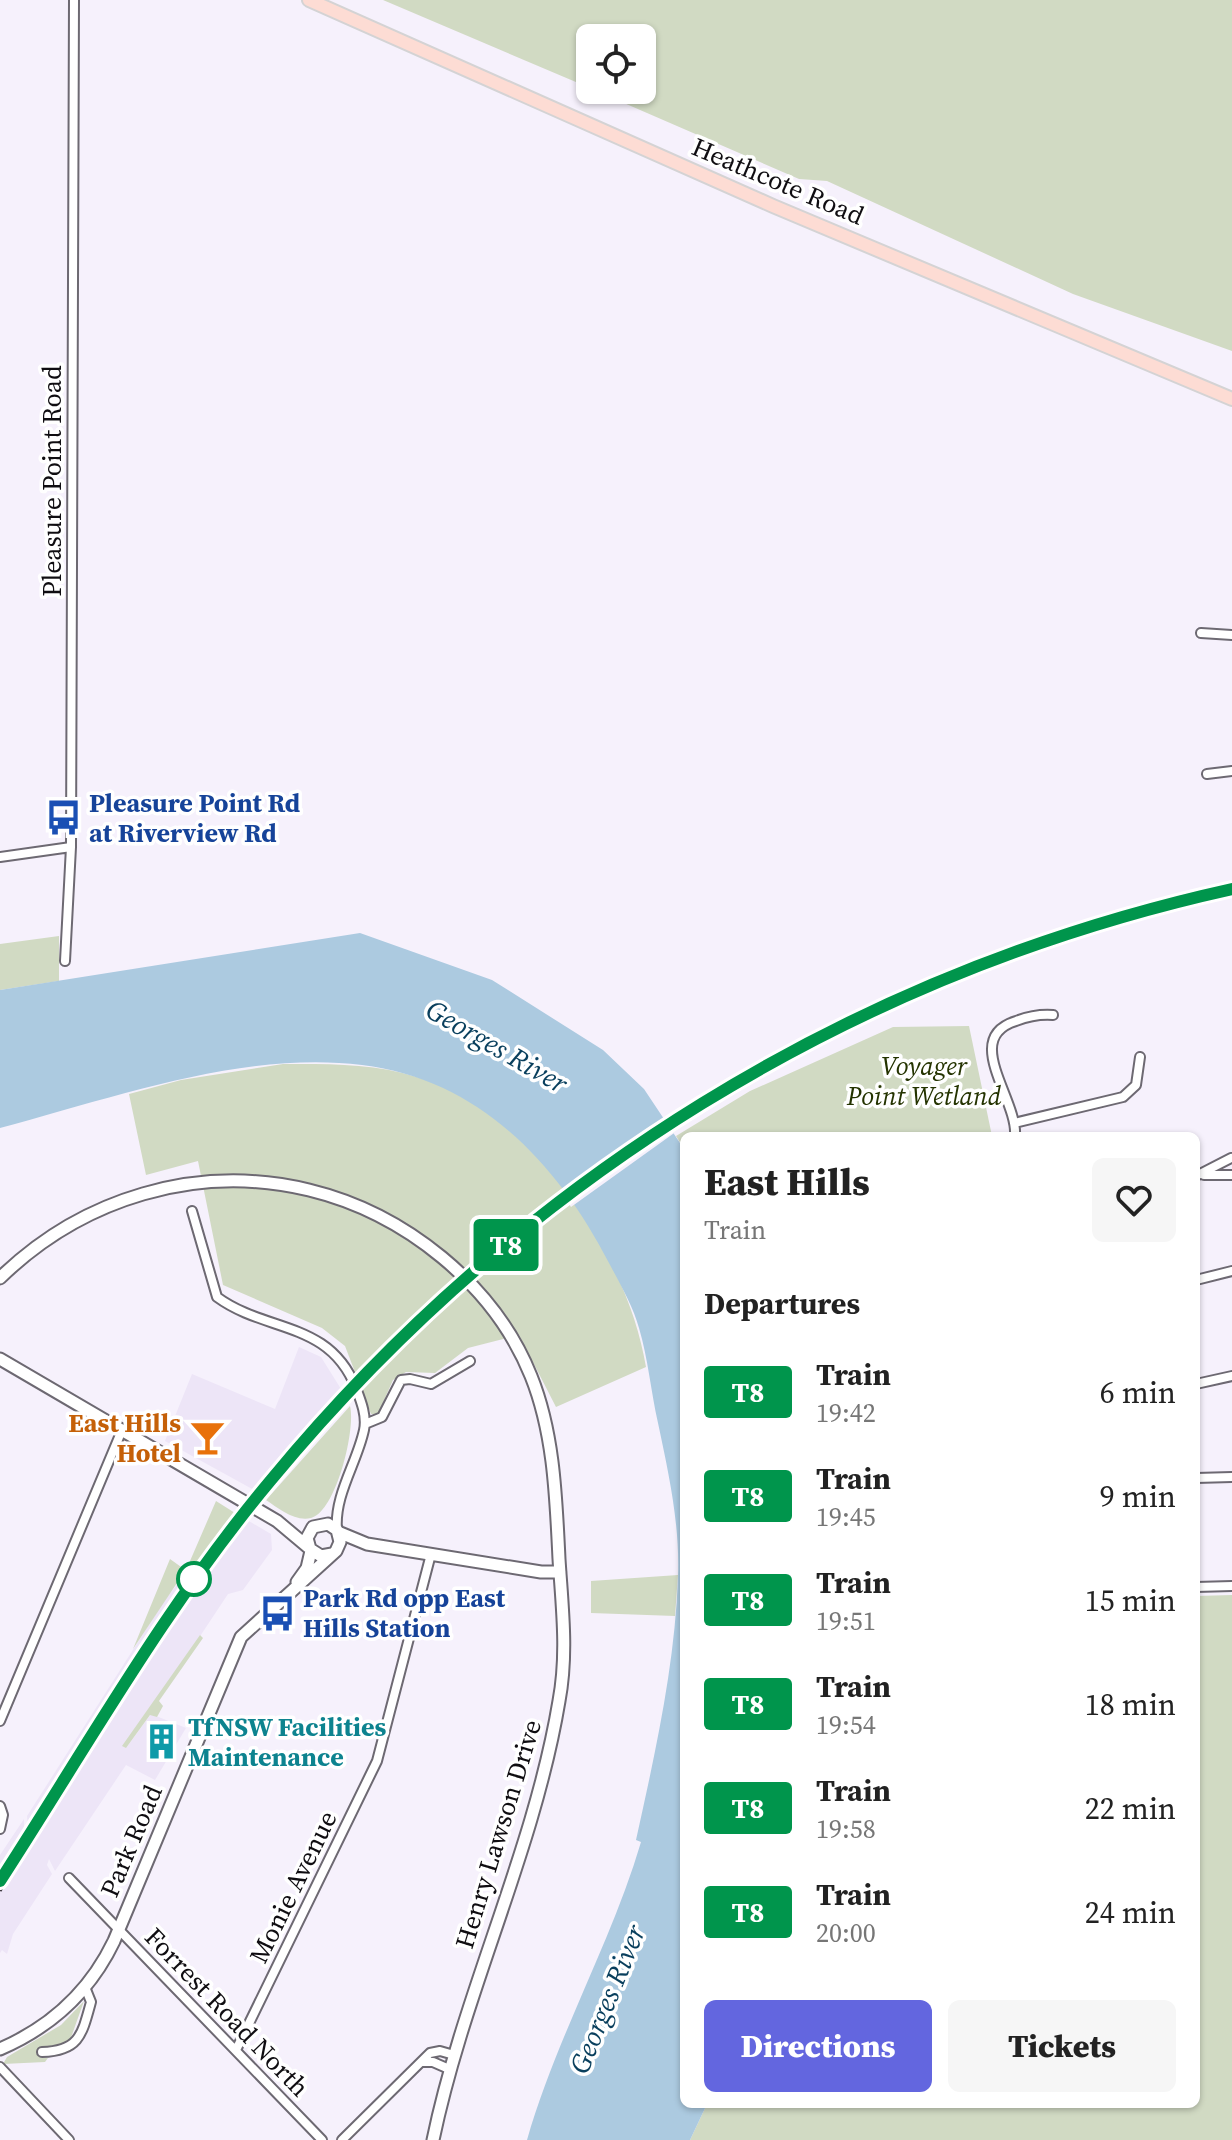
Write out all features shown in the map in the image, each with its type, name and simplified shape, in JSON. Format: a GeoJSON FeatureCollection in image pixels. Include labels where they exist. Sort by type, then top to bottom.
{"type":"FeatureCollection","features":[{"type":"Feature","properties":{"kind":"main road","name":"Heathcote Road"},"geometry":{"type":"LineString","coordinates":[[309,0],[773,206],[1232,399]]}},
{"type":"Feature","properties":{"kind":"main road","name":"Henry Lawson Drive"},"geometry":{"type":"LineString","coordinates":[[0,1278],[32,1249],[64,1228],[134,1196],[199,1182],[275,1183],[347,1202],[411,1235],[472,1286],[523,1358],[536,1394],[553,1463],[564,1658],[553,1733],[542,1778],[449,2069],[433,2140]]}},
{"type":"Feature","properties":{"kind":"main road"},"geometry":{"type":"LineString","coordinates":[[0,1359],[277,1521],[321,1556],[367,1544]]}},
{"type":"Feature","properties":{"kind":"main road"},"geometry":{"type":"LineString","coordinates":[[277,1521],[315,1526],[328,1524],[367,1544],[560,1572]]}},
{"type":"Feature","properties":{"kind":"main road"},"geometry":{"type":"LineString","coordinates":[[310,1549],[307,1538],[315,1526]]}},
{"type":"Feature","properties":{"kind":"main road"},"geometry":{"type":"LineString","coordinates":[[334,1553],[340,1542],[337,1531]]}},
{"type":"Feature","properties":{"kind":"main road","name":"Park Road"},"geometry":{"type":"LineString","coordinates":[[289,1592],[303,1575],[310,1549]]}},
{"type":"Feature","properties":{"kind":"main road","name":"Park Road"},"geometry":{"type":"LineString","coordinates":[[0,2049],[45,2025],[85,1987],[103,1961],[241,1637],[334,1553]]}},
{"type":"Feature","properties":{"kind":"street","name":"Pleasure Point Road"},"geometry":{"type":"LineString","coordinates":[[65,961],[71,847],[74,0]]}},
{"type":"Feature","properties":{"kind":"street"},"geometry":{"type":"LineString","coordinates":[[1201,633],[1232,635]]}},
{"type":"Feature","properties":{"kind":"street"},"geometry":{"type":"LineString","coordinates":[[1207,774],[1232,771]]}},
{"type":"Feature","properties":{"kind":"street"},"geometry":{"type":"LineString","coordinates":[[0,857],[71,847]]}},
{"type":"Feature","properties":{"kind":"street"},"geometry":{"type":"LineString","coordinates":[[1015,1132],[991,1055],[991,1039],[998,1029],[1009,1023],[1033,1016],[1053,1015]]}},
{"type":"Feature","properties":{"kind":"street"},"geometry":{"type":"LineString","coordinates":[[1014,1123],[1129,1094],[1136,1085],[1140,1057]]}},
{"type":"Feature","properties":{"kind":"street"},"geometry":{"type":"LineString","coordinates":[[1200,1175],[1232,1157],[1232,1174],[1200,1176]]}},
{"type":"Feature","properties":{"kind":"street"},"geometry":{"type":"LineString","coordinates":[[192,1211],[217,1297],[326,1346],[348,1370],[365,1424],[337,1505],[337,1531]]}},
{"type":"Feature","properties":{"kind":"street"},"geometry":{"type":"LineString","coordinates":[[1200,1279],[1232,1271]]}},
{"type":"Feature","properties":{"kind":"street"},"geometry":{"type":"LineString","coordinates":[[365,1424],[382,1417],[401,1380],[431,1384],[470,1361]]}},
{"type":"Feature","properties":{"kind":"street"},"geometry":{"type":"LineString","coordinates":[[1200,1383],[1232,1376]]}},
{"type":"Feature","properties":{"kind":"street"},"geometry":{"type":"LineString","coordinates":[[0,1721],[122,1430]]}},
{"type":"Feature","properties":{"kind":"street"},"geometry":{"type":"LineString","coordinates":[[1200,1478],[1232,1477]]}},
{"type":"Feature","properties":{"kind":"street"},"geometry":{"type":"LineString","coordinates":[[315,1526],[337,1505]]}},
{"type":"Feature","properties":{"kind":"street","name":"Monie Avenue"},"geometry":{"type":"LineString","coordinates":[[236,2050],[377,1761],[431,1554]]}},
{"type":"Feature","properties":{"kind":"street"},"geometry":{"type":"LineString","coordinates":[[1200,1587],[1232,1586]]}},
{"type":"Feature","properties":{"kind":"street"},"geometry":{"type":"LineString","coordinates":[[0,1806],[1,1827]]}},
{"type":"Feature","properties":{"kind":"street","name":"Forrest Road North"},"geometry":{"type":"LineString","coordinates":[[69,1878],[322,2140]]}},
{"type":"Feature","properties":{"kind":"street","name":"Park Road"},"geometry":{"type":"LineString","coordinates":[[42,2052],[68,2050],[75,2043],[91,2002],[85,1987]]}},
{"type":"Feature","properties":{"kind":"street"},"geometry":{"type":"LineString","coordinates":[[342,2140],[435,2052],[454,2055]]}},
{"type":"Feature","properties":{"kind":"street"},"geometry":{"type":"LineString","coordinates":[[421,2063],[433,2062],[449,2069]]}},
{"type":"Feature","properties":{"kind":"street"},"geometry":{"type":"LineString","coordinates":[[0,2067],[69,2140]]}},
{"type":"Feature","properties":{"kind":"shaded area"},"geometry":{"type":"Polygon","coordinates":[[[299,1347],[321,1357],[341,1389],[254,1490],[165,1441],[192,1374],[275,1409],[299,1347]]]}},
{"type":"Feature","properties":{"kind":"shaded area"},"geometry":{"type":"Polygon","coordinates":[[[235,1513],[271,1534],[272,1550],[243,1590],[228,1594],[126,1748],[151,1714],[186,1728],[155,1780],[126,1765],[55,1871],[49,1859],[47,1865],[52,1874],[13,1934],[7,1954],[2,1950],[0,1953],[0,1855],[24,1819],[24,1827],[28,1828],[27,1816],[166,1598],[181,1580],[186,1579],[235,1513]]]}},
{"type":"Feature","properties":{"kind":"green space"},"geometry":{"type":"Polygon","coordinates":[[[383,0],[1232,0],[1232,351],[1073,294],[827,181],[799,179],[626,104],[656,104],[656,24],[576,24],[576,82],[383,0]]]}},
{"type":"Feature","properties":{"kind":"green space"},"geometry":{"type":"Polygon","coordinates":[[[59,936],[59,981],[0,990],[0,944],[59,936]]]}},
{"type":"Feature","properties":{"kind":"green space","name":"Voyager Point Wetland"},"geometry":{"type":"Polygon","coordinates":[[[969,1026],[991,1132],[683,1132],[750,1091],[893,1027],[969,1026]]]}},
{"type":"Feature","properties":{"kind":"green space"},"geometry":{"type":"Polygon","coordinates":[[[283,1064],[350,1065],[400,1072],[459,1095],[499,1121],[535,1154],[568,1192],[596,1234],[618,1278],[635,1323],[646,1367],[556,1407],[519,1335],[468,1348],[435,1373],[406,1372],[393,1380],[378,1414],[371,1414],[345,1346],[322,1328],[223,1285],[198,1161],[146,1175],[129,1094],[181,1080],[283,1064]]]}},
{"type":"Feature","properties":{"kind":"green space"},"geometry":{"type":"Polygon","coordinates":[[[350,1406],[350,1432],[342,1468],[336,1486],[320,1512],[311,1518],[299,1518],[266,1500],[350,1406]]]}},
{"type":"Feature","properties":{"kind":"green space"},"geometry":{"type":"Polygon","coordinates":[[[216,1501],[235,1513],[196,1565],[190,1561],[216,1501]]]}},
{"type":"Feature","properties":{"kind":"green space"},"geometry":{"type":"Polygon","coordinates":[[[170,1559],[184,1569],[177,1572],[181,1577],[133,1649],[170,1559]]]}},
{"type":"Feature","properties":{"kind":"green space"},"geometry":{"type":"Polygon","coordinates":[[[678,1575],[675,1616],[591,1613],[591,1581],[678,1575]]]}},
{"type":"Feature","properties":{"kind":"green space"},"geometry":{"type":"Polygon","coordinates":[[[1232,1595],[1232,2140],[690,2140],[705,2108],[1200,2108],[1200,1596],[1232,1595]]]}},
{"type":"Feature","properties":{"kind":"green space"},"geometry":{"type":"Polygon","coordinates":[[[200,1635],[203,1638],[159,1701],[163,1706],[157,1717],[150,1715],[126,1748],[122,1746],[200,1635]]]}},
{"type":"Feature","properties":{"kind":"green space"},"geometry":{"type":"Polygon","coordinates":[[[84,2001],[68,2046],[41,2048],[41,2058],[48,2058],[45,2062],[3,2064],[7,2057],[61,2025],[84,2001]]]}},
{"type":"Feature","properties":{"kind":"water","name":"Georges River"},"geometry":{"type":"Polygon","coordinates":[[[360,933],[492,980],[603,1050],[644,1089],[680,1143],[680,2108],[705,2108],[690,2140],[527,2140],[553,2064],[615,1916],[641,1842],[636,1840],[657,1742],[676,1610],[677,1538],[673,1500],[645,1351],[630,1303],[589,1227],[539,1161],[510,1132],[478,1108],[443,1088],[404,1073],[362,1065],[317,1062],[226,1070],[133,1091],[0,1128],[0,990],[360,933]]]}},
{"type":"Feature","properties":{"kind":"pier"},"geometry":{"type":"Polygon","coordinates":[[[669,1119],[677,1131],[571,1207],[563,1195],[669,1119]]]}},
{"type":"Feature","properties":{"kind":"railway"},"geometry":{"type":"LineString","coordinates":[[0,1891],[148,1656],[245,1521],[342,1407],[448,1302],[562,1207],[684,1121],[813,1047],[947,983],[1087,932],[1232,894]]}},
{"type":"Feature","properties":{"kind":"train","name":"T8"},"geometry":{"type":"LineString","coordinates":[[0,1881],[152,1640],[211,1556],[272,1478],[372,1368],[484,1263],[544,1213],[607,1165],[739,1080],[876,1007],[948,975],[1057,935],[1169,903],[1232,889]]}},
{"type":"Feature","properties":{"kind":"place","name":"Pleasure Point Rd at Riverview Rd"},"geometry":{"type":"Point","coordinates":[63,818]}},
{"type":"Feature","properties":{"kind":"place","name":"East Hills Hotel"},"geometry":{"type":"Point","coordinates":[207,1438]}},
{"type":"Feature","properties":{"kind":"place","name":"Park Rd opp East Hills Station"},"geometry":{"type":"Point","coordinates":[277,1613]}},
{"type":"Feature","properties":{"kind":"place","name":"TfNSW Facilities Maintenance"},"geometry":{"type":"Point","coordinates":[162,1742]}}]}
